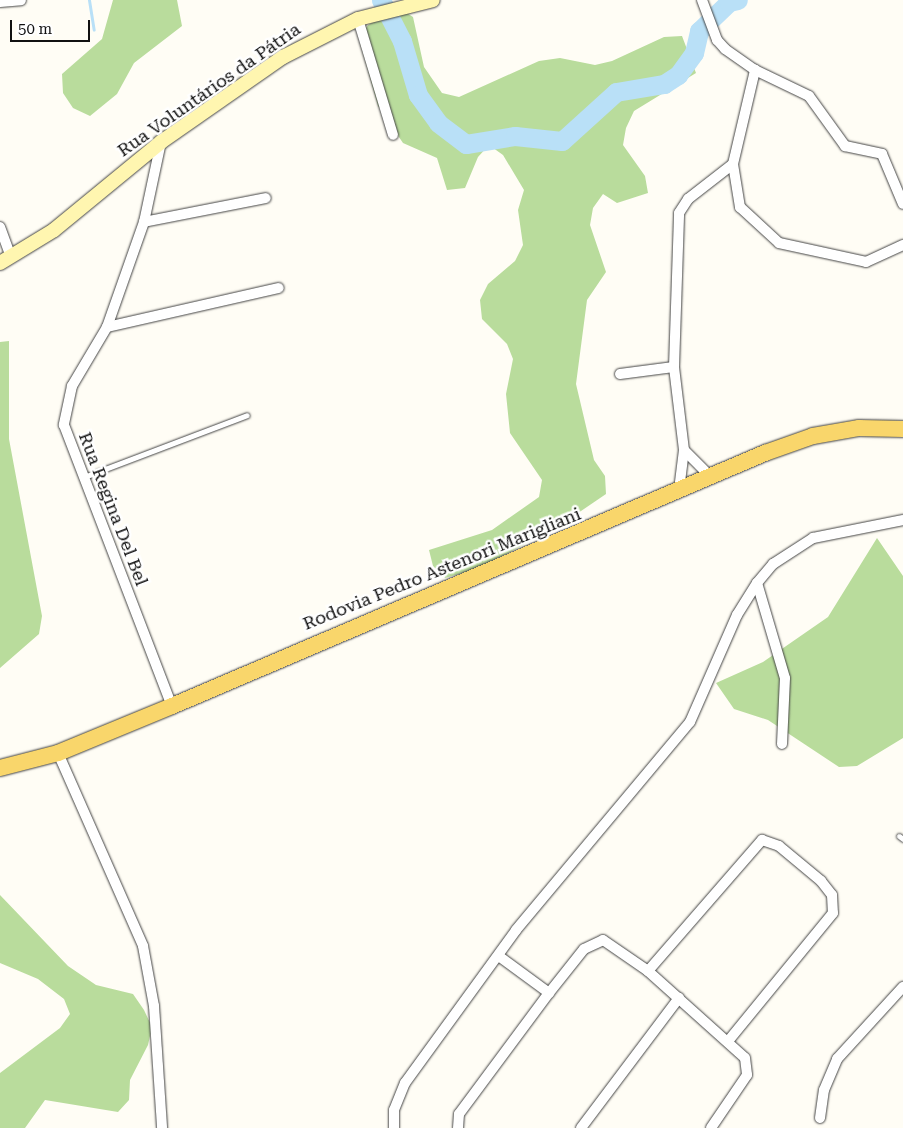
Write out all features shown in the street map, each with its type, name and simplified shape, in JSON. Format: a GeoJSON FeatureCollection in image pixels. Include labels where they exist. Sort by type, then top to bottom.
{"type":"FeatureCollection","features":[{"type":"Feature","properties":{"kind":"main road","name":"Rodovia Pedro Astenori Marigliani"},"geometry":{"type":"LineString","coordinates":[[0,768],[58,752],[172,706],[577,537],[710,476],[813,436],[859,428],[903,429]]}},
{"type":"Feature","properties":{"kind":"street"},"geometry":{"type":"LineString","coordinates":[[0,2],[21,0]]}},
{"type":"Feature","properties":{"kind":"street","name":"Rua Voluntários da Pátria"},"geometry":{"type":"LineString","coordinates":[[6,260],[54,230],[161,142],[283,57],[364,17],[433,0]]}},
{"type":"Feature","properties":{"kind":"street"},"geometry":{"type":"LineString","coordinates":[[702,1],[717,40],[755,70],[809,96],[845,146],[882,154],[903,204]]}},
{"type":"Feature","properties":{"kind":"street"},"geometry":{"type":"LineString","coordinates":[[364,17],[393,135]]}},
{"type":"Feature","properties":{"kind":"street"},"geometry":{"type":"LineString","coordinates":[[755,70],[732,164],[740,207],[779,243],[866,262],[903,245]]}},
{"type":"Feature","properties":{"kind":"street","name":"Rua Regina Del Bel"},"geometry":{"type":"LineString","coordinates":[[161,142],[144,222],[107,327],[65,406],[64,425],[172,706]]}},
{"type":"Feature","properties":{"kind":"street"},"geometry":{"type":"LineString","coordinates":[[679,490],[684,450],[674,367],[679,213],[688,199],[732,164]]}},
{"type":"Feature","properties":{"kind":"street"},"geometry":{"type":"LineString","coordinates":[[144,222],[266,198]]}},
{"type":"Feature","properties":{"kind":"street"},"geometry":{"type":"LineString","coordinates":[[0,226],[6,260]]}},
{"type":"Feature","properties":{"kind":"street"},"geometry":{"type":"LineString","coordinates":[[107,327],[279,288]]}},
{"type":"Feature","properties":{"kind":"street"},"geometry":{"type":"LineString","coordinates":[[620,374],[674,367]]}},
{"type":"Feature","properties":{"kind":"street"},"geometry":{"type":"LineString","coordinates":[[684,450],[710,476]]}},
{"type":"Feature","properties":{"kind":"street"},"geometry":{"type":"LineString","coordinates":[[394,1128],[394,1110],[405,1083],[546,893],[677,742],[757,583],[773,564],[813,538],[903,520]]}},
{"type":"Feature","properties":{"kind":"street"},"geometry":{"type":"LineString","coordinates":[[757,583],[785,678],[782,744]]}},
{"type":"Feature","properties":{"kind":"street"},"geometry":{"type":"LineString","coordinates":[[58,752],[143,946],[154,1006],[162,1128]]}},
{"type":"Feature","properties":{"kind":"street"},"geometry":{"type":"LineString","coordinates":[[648,971],[762,840],[779,846],[814,875],[832,895],[833,913],[729,1040]]}},
{"type":"Feature","properties":{"kind":"street"},"geometry":{"type":"LineString","coordinates":[[458,1128],[459,1114],[548,993],[595,941],[613,944],[648,971],[729,1040],[745,1058],[747,1075],[711,1128]]}},
{"type":"Feature","properties":{"kind":"street"},"geometry":{"type":"LineString","coordinates":[[500,957],[548,993]]}},
{"type":"Feature","properties":{"kind":"street"},"geometry":{"type":"LineString","coordinates":[[820,1118],[824,1090],[837,1059],[903,987]]}},
{"type":"Feature","properties":{"kind":"street"},"geometry":{"type":"LineString","coordinates":[[581,1128],[679,998]]}},
{"type":"Feature","properties":{"kind":"lane"},"geometry":{"type":"LineString","coordinates":[[84,477],[247,415]]}},
{"type":"Feature","properties":{"kind":"green space"},"geometry":{"type":"Polygon","coordinates":[[[113,0],[177,0],[182,26],[134,63],[117,94],[90,116],[73,108],[63,93],[62,74],[102,39],[113,0]]]}},
{"type":"Feature","properties":{"kind":"green space"},"geometry":{"type":"Polygon","coordinates":[[[399,8],[413,17],[424,67],[442,93],[459,97],[539,61],[560,58],[595,65],[612,61],[664,37],[682,36],[696,73],[634,111],[626,128],[623,145],[645,176],[648,193],[617,203],[603,194],[593,208],[590,225],[606,272],[587,300],[576,384],[594,460],[605,476],[606,494],[559,526],[480,568],[445,578],[433,566],[429,550],[492,530],[539,497],[542,480],[510,433],[506,394],[513,359],[507,344],[482,319],[480,300],[488,284],[515,261],[523,245],[518,210],[524,190],[503,155],[489,145],[478,157],[465,188],[447,190],[437,158],[403,143],[378,106],[359,39],[368,25],[399,8]]]}},
{"type":"Feature","properties":{"kind":"green space"},"geometry":{"type":"Polygon","coordinates":[[[9,341],[9,439],[42,616],[39,634],[0,668],[0,342],[9,341]]]}},
{"type":"Feature","properties":{"kind":"green space"},"geometry":{"type":"Polygon","coordinates":[[[877,538],[903,576],[903,738],[857,766],[839,767],[768,720],[734,709],[716,683],[763,662],[828,617],[877,538]]]}},
{"type":"Feature","properties":{"kind":"green space"},"geometry":{"type":"Polygon","coordinates":[[[0,895],[68,966],[96,985],[133,994],[144,1010],[152,1027],[148,1045],[130,1080],[129,1100],[118,1112],[45,1100],[25,1128],[0,1128],[0,1073],[60,1028],[70,1014],[64,999],[38,979],[0,963],[0,895]]]}},
{"type":"Feature","properties":{"kind":"waterway"},"geometry":{"type":"LineString","coordinates":[[89,0],[94,30]]}},
{"type":"Feature","properties":{"kind":"waterway"},"geometry":{"type":"LineString","coordinates":[[381,0],[402,41],[418,95],[438,123],[466,144],[515,136],[562,141],[616,92],[664,84],[678,75],[694,53],[699,31],[729,2],[738,0]]}}]}
